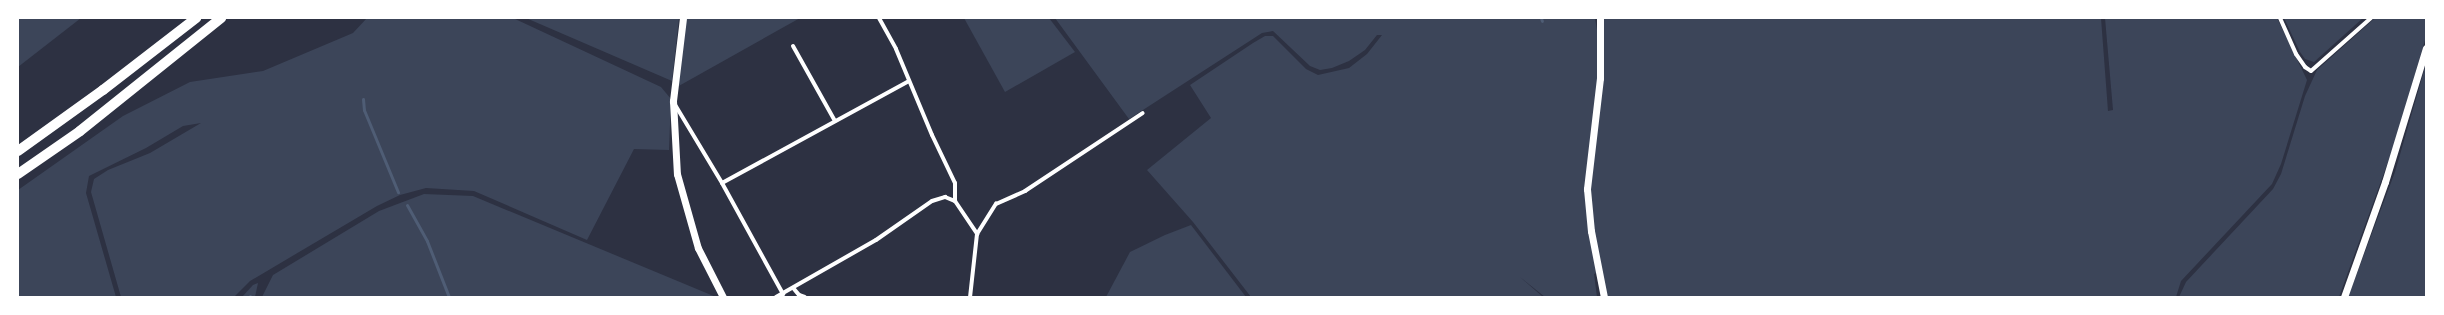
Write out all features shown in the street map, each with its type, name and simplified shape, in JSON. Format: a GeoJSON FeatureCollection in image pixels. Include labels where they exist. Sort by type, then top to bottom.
{"type":"FeatureCollection","features":[{"type":"Feature","properties":{"kind":"highway"},"geometry":{"type":"LineString","coordinates":[[18,151],[103,90],[196,18]]}},
{"type":"Feature","properties":{"kind":"highway"},"geometry":{"type":"LineString","coordinates":[[18,174],[80,132],[221,18]]}},
{"type":"Feature","properties":{"kind":"street"},"geometry":{"type":"LineString","coordinates":[[683,18],[673,101],[674,154],[682,198],[698,248],[723,297]]}},
{"type":"Feature","properties":{"kind":"street"},"geometry":{"type":"LineString","coordinates":[[879,18],[896,49],[954,183],[955,201],[977,234]]}},
{"type":"Feature","properties":{"kind":"street"},"geometry":{"type":"LineString","coordinates":[[1600,18],[1600,78],[1588,189],[1591,231],[1604,297]]}},
{"type":"Feature","properties":{"kind":"street"},"geometry":{"type":"LineString","coordinates":[[2280,18],[2296,54],[2305,67],[2311,71],[2370,18]]}},
{"type":"Feature","properties":{"kind":"street"},"geometry":{"type":"LineString","coordinates":[[793,46],[835,121]]}},
{"type":"Feature","properties":{"kind":"street"},"geometry":{"type":"LineString","coordinates":[[2344,297],[2388,174],[2426,48]]}},
{"type":"Feature","properties":{"kind":"street"},"geometry":{"type":"LineString","coordinates":[[722,183],[909,81]]}},
{"type":"Feature","properties":{"kind":"street"},"geometry":{"type":"LineString","coordinates":[[673,101],[722,183],[783,294]]}},
{"type":"Feature","properties":{"kind":"street"},"geometry":{"type":"LineString","coordinates":[[970,297],[977,234],[996,204],[1024,191],[1143,114]]}},
{"type":"Feature","properties":{"kind":"street"},"geometry":{"type":"LineString","coordinates":[[776,297],[794,289],[876,240],[932,200],[945,197],[955,201]]}},
{"type":"Feature","properties":{"kind":"street"},"geometry":{"type":"LineString","coordinates":[[794,289],[799,295],[805,297]]}},
{"type":"Feature","properties":{"kind":"shaded area"},"geometry":{"type":"Polygon","coordinates":[[[18,18],[81,18],[18,67],[18,18]]]}},
{"type":"Feature","properties":{"kind":"shaded area"},"geometry":{"type":"Polygon","coordinates":[[[367,18],[513,18],[661,87],[671,99],[669,150],[634,149],[587,240],[474,191],[426,188],[400,195],[377,206],[250,281],[235,296],[121,297],[91,192],[94,179],[108,170],[150,153],[201,123],[183,126],[146,148],[89,176],[86,193],[116,297],[18,297],[18,190],[123,116],[190,82],[263,71],[353,33],[367,18]]]}},
{"type":"Feature","properties":{"kind":"shaded area"},"geometry":{"type":"Polygon","coordinates":[[[526,18],[679,18],[672,81],[526,18]]]}},
{"type":"Feature","properties":{"kind":"shaded area"},"geometry":{"type":"Polygon","coordinates":[[[685,18],[800,18],[677,87],[685,18]]]}},
{"type":"Feature","properties":{"kind":"shaded area"},"geometry":{"type":"Polygon","coordinates":[[[964,18],[1049,18],[1075,52],[1005,92],[964,18]]]}},
{"type":"Feature","properties":{"kind":"shaded area"},"geometry":{"type":"Polygon","coordinates":[[[1055,18],[1595,18],[1597,30],[1603,28],[1604,18],[2101,18],[2108,111],[2113,110],[2105,18],[2277,18],[2307,80],[2281,164],[2272,184],[2181,281],[2176,297],[1605,297],[1601,271],[1594,274],[1597,297],[1545,297],[1520,277],[1543,297],[1251,297],[1193,222],[1147,170],[1211,118],[1190,85],[1265,36],[1273,36],[1306,69],[1318,75],[1349,68],[1367,54],[1382,35],[1377,35],[1365,50],[1349,61],[1332,68],[1320,70],[1310,66],[1273,31],[1262,33],[1129,119],[1055,18]]]}},
{"type":"Feature","properties":{"kind":"shaded area"},"geometry":{"type":"Polygon","coordinates":[[[2284,18],[2363,18],[2314,62],[2305,59],[2300,52],[2284,18]]]}},
{"type":"Feature","properties":{"kind":"shaded area"},"geometry":{"type":"Polygon","coordinates":[[[2375,18],[2426,18],[2426,37],[2393,148],[2339,297],[2179,297],[2186,282],[2273,189],[2281,174],[2305,96],[2317,70],[2375,18]]]}},
{"type":"Feature","properties":{"kind":"shaded area"},"geometry":{"type":"Polygon","coordinates":[[[2426,64],[2426,297],[2348,297],[2395,172],[2426,64]]]}},
{"type":"Feature","properties":{"kind":"shaded area"},"geometry":{"type":"Polygon","coordinates":[[[424,194],[473,196],[716,297],[262,297],[273,275],[379,211],[424,194]]]}},
{"type":"Feature","properties":{"kind":"shaded area"},"geometry":{"type":"Polygon","coordinates":[[[1191,225],[1246,297],[1106,297],[1130,252],[1165,235],[1191,225]]]}},
{"type":"Feature","properties":{"kind":"shaded area"},"geometry":{"type":"Polygon","coordinates":[[[258,283],[255,297],[242,297],[253,285],[258,283]]]}},
{"type":"Feature","properties":{"kind":"waterway"},"geometry":{"type":"LineString","coordinates":[[363,99],[364,110],[398,192]]}},
{"type":"Feature","properties":{"kind":"waterway"},"geometry":{"type":"LineString","coordinates":[[407,205],[427,241],[449,297]]}}]}
